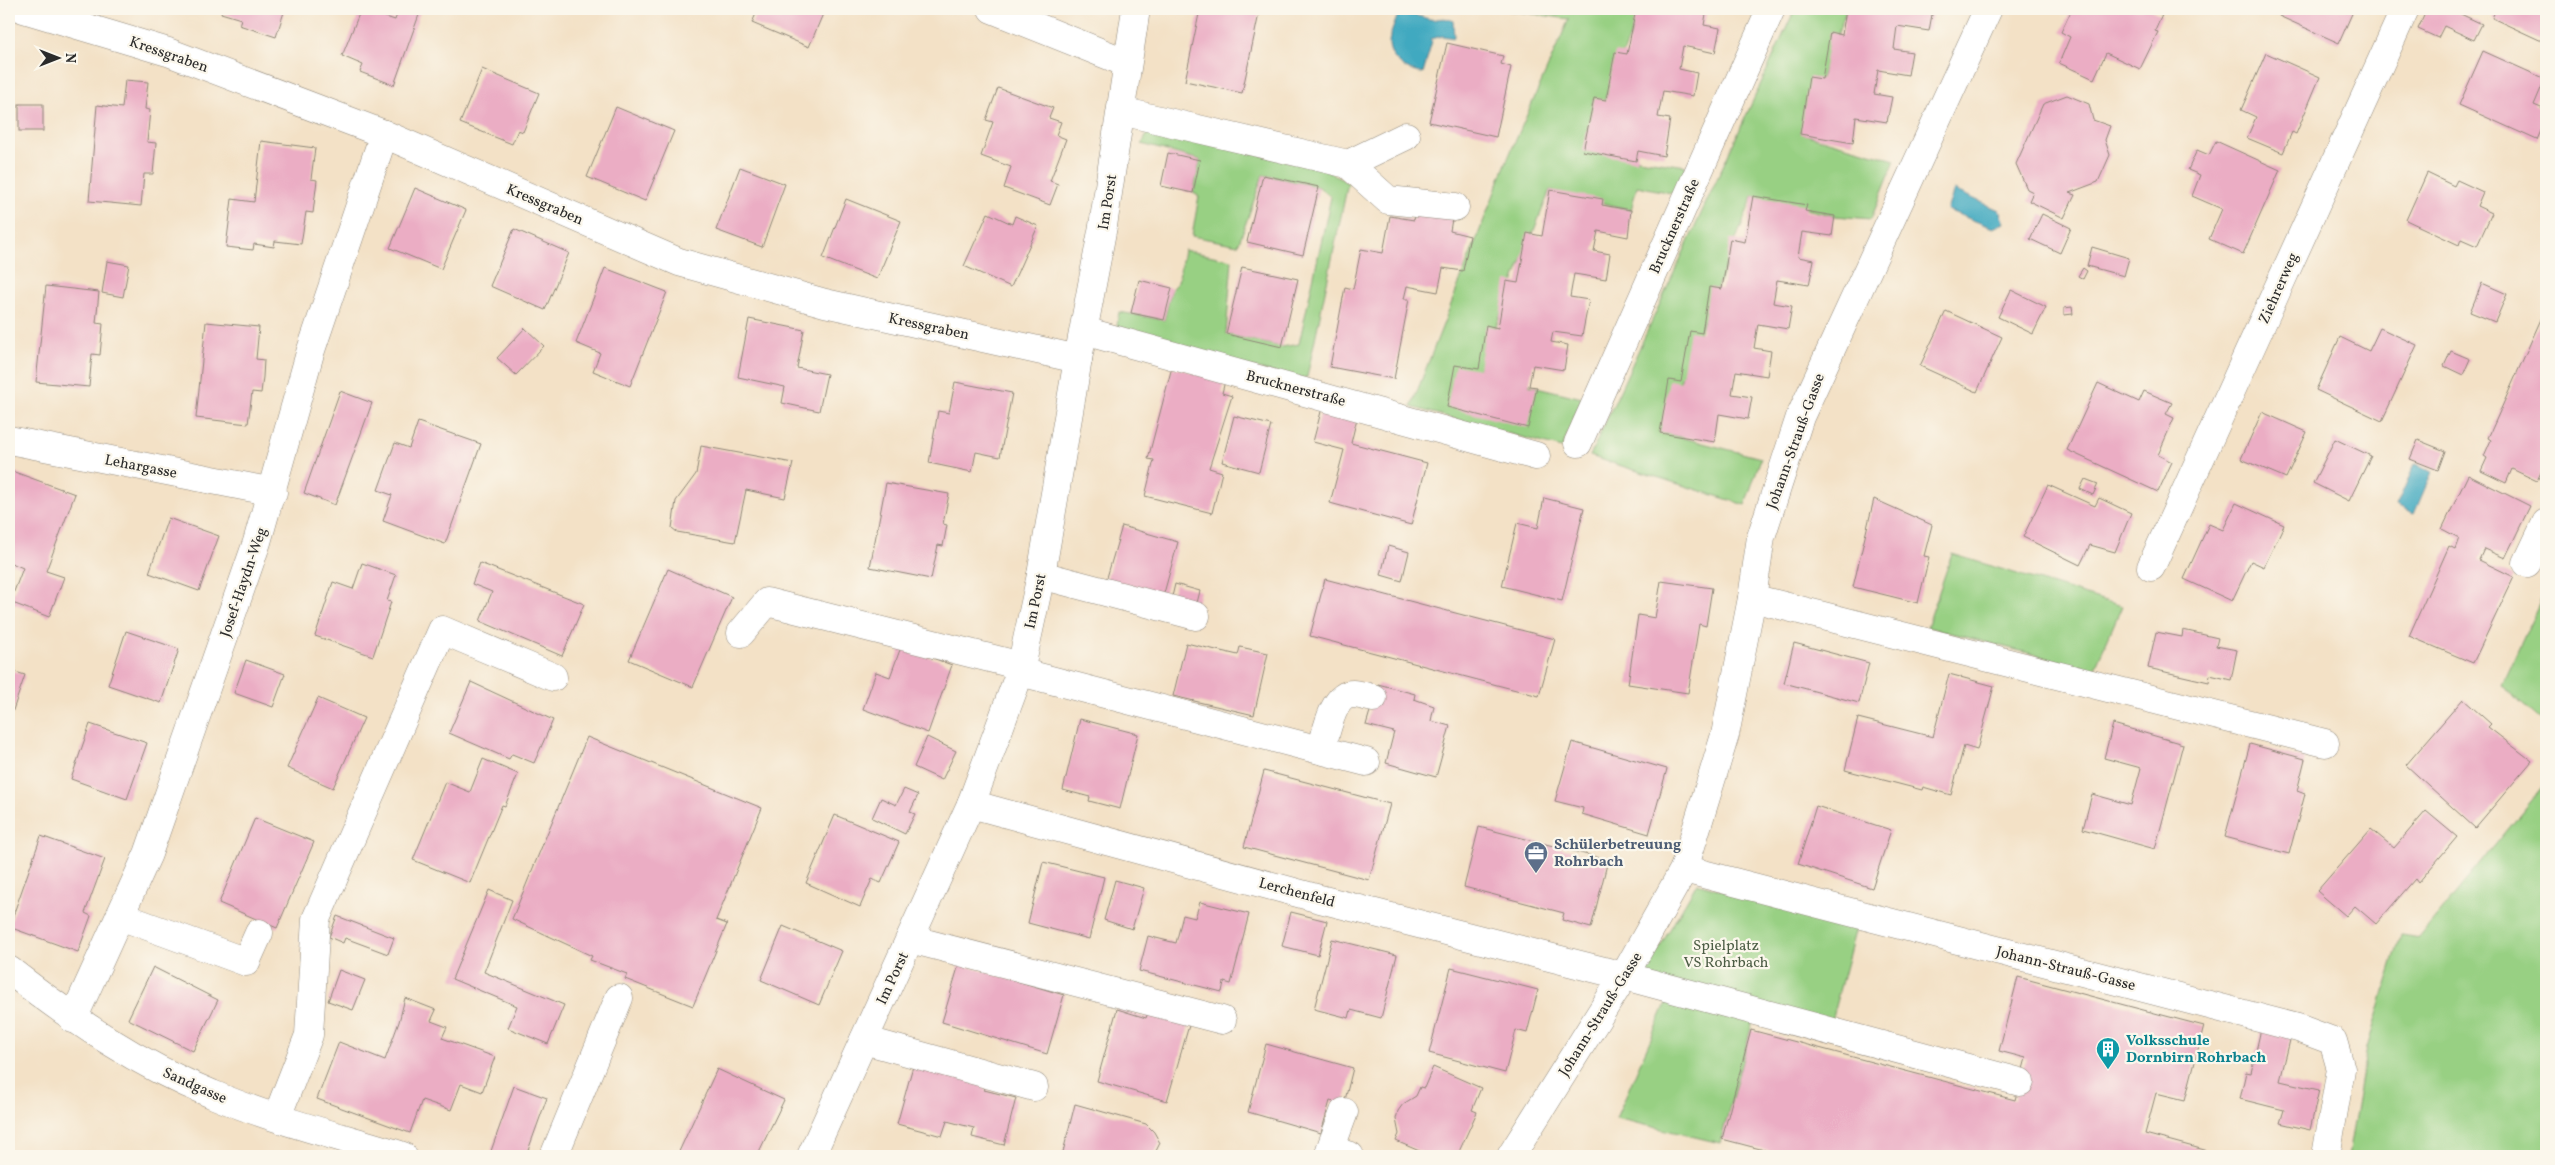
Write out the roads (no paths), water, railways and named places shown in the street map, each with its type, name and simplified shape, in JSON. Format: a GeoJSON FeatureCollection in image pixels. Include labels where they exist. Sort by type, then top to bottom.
{"type":"FeatureCollection","features":[{"type":"Feature","properties":{"kind":"street","name":"Kressgraben"},"geometry":{"type":"LineString","coordinates":[[24,9],[168,52],[384,134],[679,262],[825,303],[1078,359]]}},
{"type":"Feature","properties":{"kind":"street"},"geometry":{"type":"LineString","coordinates":[[992,9],[1127,63]]}},
{"type":"Feature","properties":{"kind":"street","name":"Im Porst"},"geometry":{"type":"LineString","coordinates":[[812,1156],[971,804],[1020,669],[1041,575],[1084,331],[1121,112],[1136,9]]}},
{"type":"Feature","properties":{"kind":"street","name":"Brucknerstraße"},"geometry":{"type":"LineString","coordinates":[[1578,444],[1771,9]]}},
{"type":"Feature","properties":{"kind":"street","name":"Johann-Strauß-Gasse"},"geometry":{"type":"LineString","coordinates":[[1511,1156],[1624,976],[1684,869],[1725,735],[1752,598],[1761,537],[1800,417],[1988,9]]}},
{"type":"Feature","properties":{"kind":"street","name":"Ziehrerweg"},"geometry":{"type":"LineString","coordinates":[[2151,567],[2405,9]]}},
{"type":"Feature","properties":{"kind":"street"},"geometry":{"type":"LineString","coordinates":[[1121,112],[1348,164],[1388,200],[1455,207]]}},
{"type":"Feature","properties":{"kind":"street","name":"Josef-Haydn-Weg"},"geometry":{"type":"LineString","coordinates":[[73,1019],[148,854],[273,492],[310,353],[384,134]]}},
{"type":"Feature","properties":{"kind":"street"},"geometry":{"type":"LineString","coordinates":[[1348,164],[1406,136]]}},
{"type":"Feature","properties":{"kind":"street","name":"Brucknerstraße"},"geometry":{"type":"LineString","coordinates":[[1084,331],[1536,456]]}},
{"type":"Feature","properties":{"kind":"street","name":"Lehargasse"},"geometry":{"type":"LineString","coordinates":[[9,440],[273,492]]}},
{"type":"Feature","properties":{"kind":"street"},"geometry":{"type":"LineString","coordinates":[[2527,563],[2546,523]]}},
{"type":"Feature","properties":{"kind":"street"},"geometry":{"type":"LineString","coordinates":[[1041,575],[1196,616]]}},
{"type":"Feature","properties":{"kind":"street"},"geometry":{"type":"LineString","coordinates":[[1752,598],[2324,743]]}},
{"type":"Feature","properties":{"kind":"street"},"geometry":{"type":"LineString","coordinates":[[741,633],[767,602],[1366,762]]}},
{"type":"Feature","properties":{"kind":"street"},"geometry":{"type":"LineString","coordinates":[[276,1116],[308,1034],[316,919],[442,630],[553,677]]}},
{"type":"Feature","properties":{"kind":"street"},"geometry":{"type":"LineString","coordinates":[[1321,750],[1332,712],[1341,699],[1352,693],[1373,698]]}},
{"type":"Feature","properties":{"kind":"street","name":"Lerchenfeld"},"geometry":{"type":"LineString","coordinates":[[971,804],[1307,895],[1624,976],[2020,1082]]}},
{"type":"Feature","properties":{"kind":"street","name":"Johann-Strauß-Gasse"},"geometry":{"type":"LineString","coordinates":[[1684,869],[2298,1028],[2333,1042],[2341,1069],[2326,1156]]}},
{"type":"Feature","properties":{"kind":"street"},"geometry":{"type":"LineString","coordinates":[[120,916],[246,962],[259,933]]}},
{"type":"Feature","properties":{"kind":"street"},"geometry":{"type":"LineString","coordinates":[[910,940],[1222,1020]]}},
{"type":"Feature","properties":{"kind":"street","name":"Sandgasse"},"geometry":{"type":"LineString","coordinates":[[9,970],[73,1019],[122,1050],[174,1078],[234,1103],[403,1156]]}},
{"type":"Feature","properties":{"kind":"street"},"geometry":{"type":"LineString","coordinates":[[554,1156],[619,998]]}},
{"type":"Feature","properties":{"kind":"street"},"geometry":{"type":"LineString","coordinates":[[864,1040],[1034,1088]]}},
{"type":"Feature","properties":{"kind":"street"},"geometry":{"type":"LineString","coordinates":[[1344,1112],[1330,1150],[1350,1156]]}},
{"type":"Feature","properties":{"kind":"water"},"geometry":{"type":"Polygon","coordinates":[[[1400,15],[1432,19],[1446,18],[1453,21],[1454,38],[1442,36],[1430,39],[1432,42],[1423,73],[1412,71],[1401,65],[1390,50],[1391,34],[1397,17],[1400,15]]]}},
{"type":"Feature","properties":{"kind":"water"},"geometry":{"type":"Polygon","coordinates":[[[1954,190],[1999,210],[2004,223],[1993,228],[1947,210],[1954,190]]]}},
{"type":"Feature","properties":{"kind":"water"},"geometry":{"type":"Polygon","coordinates":[[[2415,464],[2432,472],[2414,514],[2396,506],[2415,464]]]}},
{"type":"Feature","properties":{"kind":"place","name":"Schülerbetreuung Rohrbach"},"geometry":{"type":"Point","coordinates":[1536,874]}},
{"type":"Feature","properties":{"kind":"place","name":"Volksschule Dornbirn Rohrbach"},"geometry":{"type":"Point","coordinates":[2108,1070]}},
{"type":"Feature","properties":{"kind":"park label","name":"Spielplatz VS Rohrbach"},"geometry":{"type":"Point","coordinates":[1726,954]}}]}
